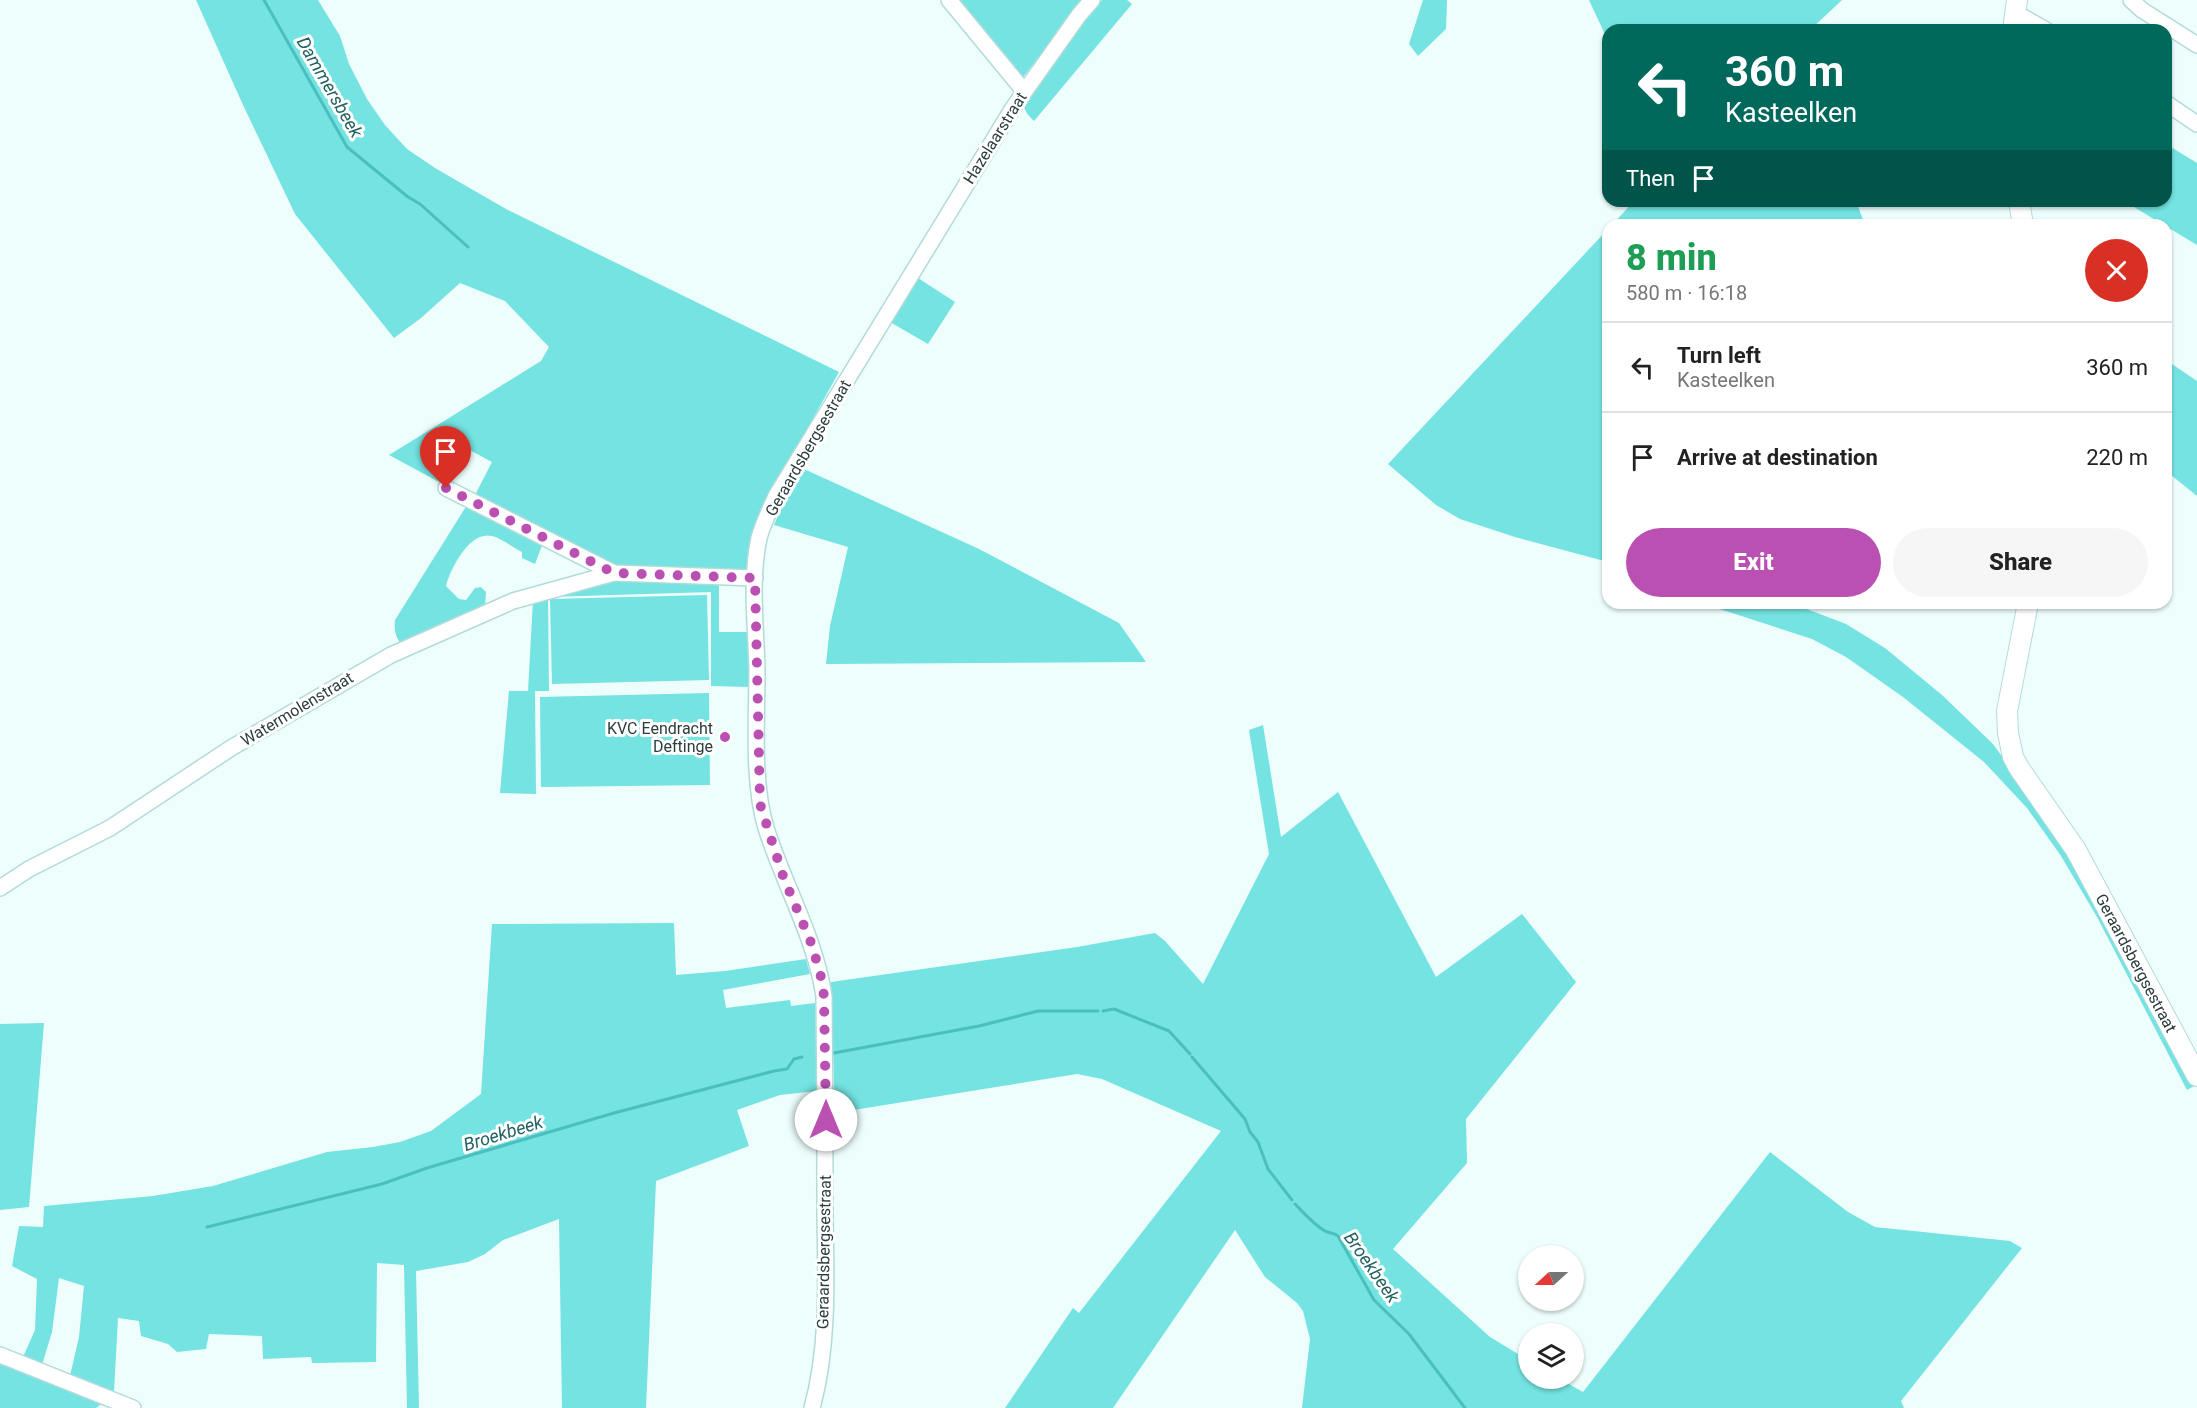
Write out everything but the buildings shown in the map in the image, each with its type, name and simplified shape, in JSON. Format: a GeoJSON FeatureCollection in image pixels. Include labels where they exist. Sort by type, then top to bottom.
{"type":"FeatureCollection","features":[{"type":"Feature","properties":{"kind":"main road","name":"Geraardsbergsestraat"},"geometry":{"type":"LineString","coordinates":[[2027,609],[2007,711],[2008,733],[2013,757],[2076,850],[2197,1076]]}},
{"type":"Feature","properties":{"kind":"street"},"geometry":{"type":"LineString","coordinates":[[949,0],[1024,91]]}},
{"type":"Feature","properties":{"kind":"street","name":"Hazelaarstraat"},"geometry":{"type":"LineString","coordinates":[[907,283],[1024,91],[1092,0]]}},
{"type":"Feature","properties":{"kind":"street"},"geometry":{"type":"LineString","coordinates":[[2131,0],[2164,24]]}},
{"type":"Feature","properties":{"kind":"street"},"geometry":{"type":"LineString","coordinates":[[2015,14],[2034,24]]}},
{"type":"Feature","properties":{"kind":"street"},"geometry":{"type":"LineString","coordinates":[[2172,29],[2197,45]]}},
{"type":"Feature","properties":{"kind":"street"},"geometry":{"type":"LineString","coordinates":[[2172,107],[2197,124]]}},
{"type":"Feature","properties":{"kind":"street","name":"Geraardsbergsestraat"},"geometry":{"type":"LineString","coordinates":[[812,1408],[817,1391],[823,1347],[826,1270],[824,996],[812,945],[783,876],[760,804],[755,578],[759,537],[772,504],[907,283]]}},
{"type":"Feature","properties":{"kind":"street"},"geometry":{"type":"LineString","coordinates":[[446,488],[614,573],[755,578]]}},
{"type":"Feature","properties":{"kind":"street","name":"Watermolenstraat"},"geometry":{"type":"LineString","coordinates":[[0,888],[30,868],[110,828],[231,748],[391,655],[513,601],[614,573]]}},
{"type":"Feature","properties":{"kind":"street"},"geometry":{"type":"LineString","coordinates":[[0,1355],[133,1408]]}},
{"type":"Feature","properties":{"kind":"shaded area"},"geometry":{"type":"Polygon","coordinates":[[[196,0],[318,0],[340,36],[349,64],[367,99],[385,125],[407,149],[506,209],[839,372],[760,513],[749,548],[749,569],[742,572],[615,568],[473,499],[492,462],[462,446],[439,482],[389,455],[541,361],[549,347],[505,301],[460,283],[421,318],[394,338],[295,214],[196,0]]]}},
{"type":"Feature","properties":{"kind":"shaded area"},"geometry":{"type":"Polygon","coordinates":[[[955,0],[1083,0],[1021,80],[955,0]]]}},
{"type":"Feature","properties":{"kind":"shaded area"},"geometry":{"type":"Polygon","coordinates":[[[1102,0],[1127,0],[1132,4],[1034,121],[1026,112],[1024,101],[1068,38],[1102,0]]]}},
{"type":"Feature","properties":{"kind":"shaded area"},"geometry":{"type":"Polygon","coordinates":[[[1423,0],[1447,0],[1446,29],[1418,56],[1409,44],[1423,0]]]}},
{"type":"Feature","properties":{"kind":"shaded area"},"geometry":{"type":"Polygon","coordinates":[[[1589,0],[1842,0],[1816,24],[1602,24],[1602,28],[1589,0]]]}},
{"type":"Feature","properties":{"kind":"shaded area"},"geometry":{"type":"Polygon","coordinates":[[[2172,148],[2197,163],[2197,245],[2172,230],[2172,219],[2154,219],[2134,207],[2172,207],[2172,148]]]}},
{"type":"Feature","properties":{"kind":"shaded area"},"geometry":{"type":"Polygon","coordinates":[[[1628,207],[1858,207],[1863,219],[1618,219],[1628,207]]]}},
{"type":"Feature","properties":{"kind":"shaded area"},"geometry":{"type":"Polygon","coordinates":[[[1602,235],[1602,560],[1515,537],[1460,519],[1436,505],[1388,464],[1602,235]]]}},
{"type":"Feature","properties":{"kind":"shaded area"},"geometry":{"type":"Polygon","coordinates":[[[918,278],[955,302],[928,344],[890,322],[918,278]]]}},
{"type":"Feature","properties":{"kind":"shaded area"},"geometry":{"type":"Polygon","coordinates":[[[2172,364],[2197,381],[2197,496],[2172,476],[2172,364]]]}},
{"type":"Feature","properties":{"kind":"shaded area"},"geometry":{"type":"Polygon","coordinates":[[[804,469],[979,549],[1119,623],[1146,662],[826,664],[830,626],[848,547],[774,525],[781,508],[804,469]]]}},
{"type":"Feature","properties":{"kind":"shaded area"},"geometry":{"type":"Polygon","coordinates":[[[467,505],[543,543],[535,564],[522,558],[522,552],[495,537],[484,536],[476,539],[462,552],[446,586],[459,599],[466,600],[475,588],[481,587],[486,592],[485,607],[402,645],[396,633],[395,620],[467,505]]]}},
{"type":"Feature","properties":{"kind":"shaded area"},"geometry":{"type":"Polygon","coordinates":[[[617,578],[719,581],[719,632],[749,632],[749,687],[711,686],[711,592],[548,597],[549,691],[535,691],[536,794],[500,793],[509,691],[528,691],[533,600],[617,578]]]}},
{"type":"Feature","properties":{"kind":"shaded area"},"geometry":{"type":"Polygon","coordinates":[[[707,595],[709,680],[552,684],[550,599],[707,595]]]}},
{"type":"Feature","properties":{"kind":"shaded area"},"geometry":{"type":"Polygon","coordinates":[[[1720,609],[1807,609],[1846,624],[1885,648],[1942,695],[1993,744],[2048,820],[2090,891],[2194,1086],[2187,1090],[2097,917],[2061,856],[2027,808],[1984,762],[1903,697],[1846,657],[1812,639],[1720,609]]]}},
{"type":"Feature","properties":{"kind":"shaded area"},"geometry":{"type":"Polygon","coordinates":[[[709,693],[710,785],[541,787],[540,697],[709,693]]]}},
{"type":"Feature","properties":{"kind":"shaded area"},"geometry":{"type":"Polygon","coordinates":[[[1263,725],[1281,837],[1338,792],[1436,977],[1522,914],[1576,982],[1466,1119],[1467,1163],[1393,1249],[1490,1337],[1518,1354],[1518,1389],[1578,1389],[1583,1392],[1770,1152],[1848,1212],[1875,1227],[2010,1241],[2022,1248],[1901,1401],[1904,1408],[1302,1408],[1310,1339],[1303,1311],[1297,1303],[1265,1277],[1235,1230],[1113,1408],[1005,1408],[1073,1308],[1079,1313],[1221,1131],[1102,1079],[1077,1074],[835,1113],[831,982],[1077,947],[1155,933],[1203,984],[1269,854],[1249,730],[1263,725]]]}},
{"type":"Feature","properties":{"kind":"shaded area"},"geometry":{"type":"Polygon","coordinates":[[[674,923],[676,975],[725,971],[806,959],[810,974],[723,990],[726,1008],[790,1000],[791,1006],[815,1003],[817,1091],[780,1095],[737,1110],[749,1146],[656,1181],[646,1408],[562,1408],[559,1219],[503,1240],[485,1254],[468,1262],[416,1271],[419,1408],[407,1408],[404,1265],[377,1263],[376,1362],[312,1363],[311,1357],[263,1359],[262,1336],[209,1334],[206,1349],[177,1352],[168,1344],[141,1336],[139,1321],[118,1318],[114,1392],[70,1376],[79,1337],[84,1286],[59,1278],[52,1332],[42,1365],[23,1357],[35,1330],[37,1279],[12,1266],[19,1226],[43,1227],[44,1206],[153,1196],[213,1186],[327,1152],[400,1142],[431,1131],[481,1094],[492,924],[674,923]]]}},
{"type":"Feature","properties":{"kind":"shaded area"},"geometry":{"type":"Polygon","coordinates":[[[44,1023],[29,1207],[0,1210],[0,1024],[44,1023]]]}},
{"type":"Feature","properties":{"kind":"shaded area"},"geometry":{"type":"Polygon","coordinates":[[[0,1361],[101,1404],[96,1408],[0,1408],[0,1361]]]}},
{"type":"Feature","properties":{"kind":"waterway","name":"Dammersbeek"},"geometry":{"type":"LineString","coordinates":[[264,0],[347,147],[408,197],[420,204],[468,247]]}},
{"type":"Feature","properties":{"kind":"waterway","name":"Broekbeek"},"geometry":{"type":"LineString","coordinates":[[1103,1011],[1114,1009],[1169,1031],[1190,1054]]}},
{"type":"Feature","properties":{"kind":"waterway","name":"Broekbeek"},"geometry":{"type":"LineString","coordinates":[[834,1053],[979,1026],[1038,1011],[1098,1011]]}},
{"type":"Feature","properties":{"kind":"waterway","name":"Broekbeek"},"geometry":{"type":"LineString","coordinates":[[207,1227],[382,1184],[427,1168],[614,1113],[787,1069],[794,1059],[802,1057]]}},
{"type":"Feature","properties":{"kind":"waterway","name":"Broekbeek"},"geometry":{"type":"LineString","coordinates":[[1192,1057],[1245,1119],[1250,1132],[1258,1142],[1268,1169],[1292,1200]]}},
{"type":"Feature","properties":{"kind":"waterway","name":"Broekbeek"},"geometry":{"type":"LineString","coordinates":[[1295,1204],[1321,1228],[1338,1236],[1374,1300],[1409,1334],[1465,1408]]}},
{"type":"Feature","properties":{"kind":"place","name":"KVC Eendracht Deftinge"},"geometry":{"type":"Point","coordinates":[725,737]}},
{"type":"Feature","properties":{"kind":"route"},"geometry":{"type":"LineString","coordinates":[[446,488],[614,573],[755,578],[760,804],[777,860],[812,945],[821,977],[824,996],[826,1120]]}}]}
